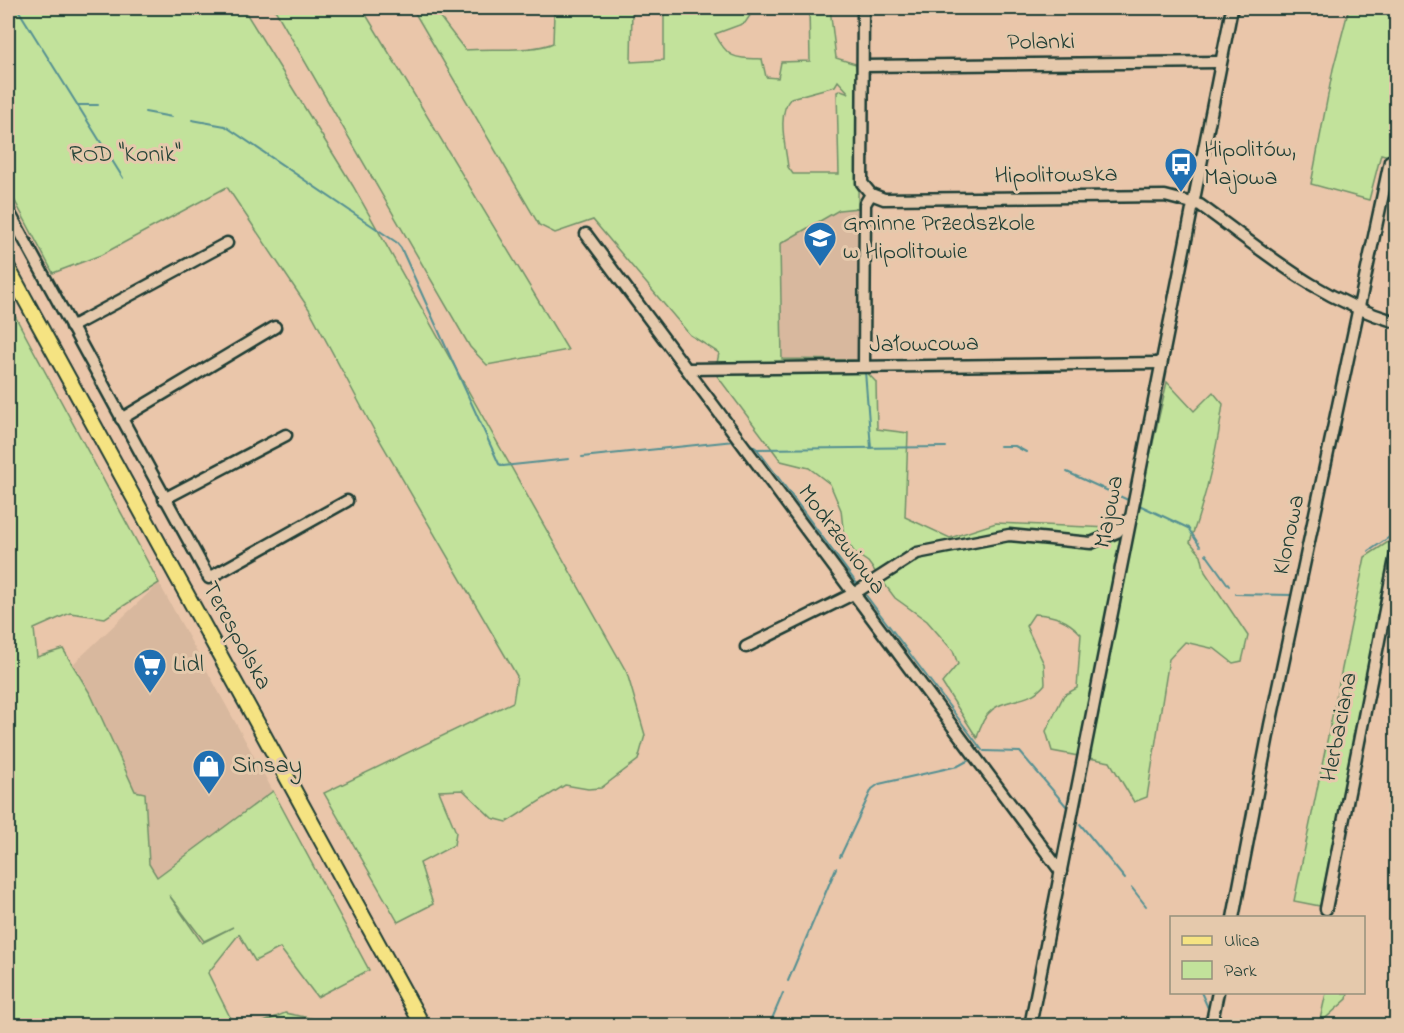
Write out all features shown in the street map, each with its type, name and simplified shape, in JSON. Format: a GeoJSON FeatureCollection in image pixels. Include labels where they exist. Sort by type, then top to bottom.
{"type":"FeatureCollection","features":[{"type":"Feature","properties":{"kind":"main road","name":"Terespolska"},"geometry":{"type":"LineString","coordinates":[[8,268],[423,1026]]}},
{"type":"Feature","properties":{"kind":"street"},"geometry":{"type":"LineString","coordinates":[[863,8],[862,183],[871,194],[865,204],[864,366]]}},
{"type":"Feature","properties":{"kind":"street","name":"Majowa"},"geometry":{"type":"LineString","coordinates":[[1030,1026],[1232,8]]}},
{"type":"Feature","properties":{"kind":"street","name":"Polanki"},"geometry":{"type":"LineString","coordinates":[[863,66],[1220,62]]}},
{"type":"Feature","properties":{"kind":"street","name":"Klonowa"},"geometry":{"type":"LineString","coordinates":[[1233,916],[1270,725],[1390,161]]}},
{"type":"Feature","properties":{"kind":"street","name":"Hipolitowska"},"geometry":{"type":"LineString","coordinates":[[871,194],[884,199],[1165,196],[1192,201],[1314,288],[1359,311],[1396,322]]}},
{"type":"Feature","properties":{"kind":"street"},"geometry":{"type":"LineString","coordinates":[[8,210],[209,578],[347,501]]}},
{"type":"Feature","properties":{"kind":"street","name":"Modrzewiowa"},"geometry":{"type":"LineString","coordinates":[[586,234],[1061,872]]}},
{"type":"Feature","properties":{"kind":"street"},"geometry":{"type":"LineString","coordinates":[[71,327],[227,243]]}},
{"type":"Feature","properties":{"kind":"street"},"geometry":{"type":"LineString","coordinates":[[121,419],[275,327]]}},
{"type":"Feature","properties":{"kind":"street","name":"Jałowcowa"},"geometry":{"type":"LineString","coordinates":[[687,369],[1160,363]]}},
{"type":"Feature","properties":{"kind":"street"},"geometry":{"type":"LineString","coordinates":[[164,498],[286,435]]}},
{"type":"Feature","properties":{"kind":"street"},"geometry":{"type":"LineString","coordinates":[[746,647],[855,593],[917,553],[1009,535],[1091,543],[1117,531],[1131,516]]}},
{"type":"Feature","properties":{"kind":"street","name":"Herbaciana"},"geometry":{"type":"LineString","coordinates":[[1326,909],[1396,554]]}},
{"type":"Feature","properties":{"kind":"street"},"geometry":{"type":"LineString","coordinates":[[1211,1026],[1218,994]]}},
{"type":"Feature","properties":{"kind":"shaded area","name":"Gminne Przedszkole w Hipolitowie"},"geometry":{"type":"Polygon","coordinates":[[[858,208],[860,360],[782,360],[780,244],[839,210],[858,208]]]}},
{"type":"Feature","properties":{"kind":"shaded area"},"geometry":{"type":"Polygon","coordinates":[[[159,583],[273,791],[157,877],[149,864],[145,793],[135,791],[91,695],[72,665],[159,583]]]}},
{"type":"Feature","properties":{"kind":"green space","name":"ROD \"Konik\""},"geometry":{"type":"Polygon","coordinates":[[[8,8],[243,8],[353,186],[627,673],[645,735],[638,760],[601,788],[588,789],[565,785],[507,822],[492,818],[463,790],[439,791],[456,832],[454,845],[420,863],[433,904],[398,922],[324,793],[513,702],[517,676],[375,432],[309,309],[227,187],[101,255],[53,273],[8,188],[8,8]]]}},
{"type":"Feature","properties":{"kind":"green space"},"geometry":{"type":"Polygon","coordinates":[[[274,8],[362,8],[568,350],[487,365],[470,347],[274,8]]]}},
{"type":"Feature","properties":{"kind":"green space"},"geometry":{"type":"Polygon","coordinates":[[[412,8],[433,8],[465,50],[523,49],[553,43],[554,13],[559,8],[632,8],[631,62],[664,60],[664,8],[755,8],[745,23],[715,34],[728,53],[738,57],[762,59],[766,77],[778,78],[781,62],[810,61],[809,8],[830,8],[836,58],[859,65],[858,208],[839,210],[780,244],[782,359],[855,360],[876,382],[877,429],[908,433],[905,517],[950,538],[996,523],[1133,529],[1167,382],[1194,411],[1213,392],[1223,404],[1210,474],[1190,542],[1201,555],[1205,572],[1248,636],[1242,661],[1233,663],[1215,649],[1185,642],[1169,659],[1147,797],[1134,802],[1110,762],[1052,751],[1046,731],[1064,695],[1077,688],[1081,634],[1076,629],[1060,619],[1034,614],[1026,626],[1044,664],[1045,684],[1027,697],[1007,702],[990,712],[982,722],[977,738],[942,683],[958,664],[953,651],[927,621],[895,598],[868,562],[855,553],[844,537],[841,510],[830,484],[809,468],[781,461],[715,373],[719,353],[690,335],[593,220],[555,233],[539,225],[412,8]],[[838,81],[835,86],[791,98],[786,104],[783,131],[788,167],[793,174],[839,174],[837,92],[841,90],[849,93],[838,81]]]}},
{"type":"Feature","properties":{"kind":"green space"},"geometry":{"type":"Polygon","coordinates":[[[1349,8],[1396,8],[1396,158],[1381,154],[1369,200],[1311,184],[1333,69],[1349,8]]]}},
{"type":"Feature","properties":{"kind":"green space"},"geometry":{"type":"Polygon","coordinates":[[[8,303],[159,583],[105,618],[70,613],[34,629],[37,657],[63,649],[91,695],[135,791],[145,793],[149,864],[157,877],[273,791],[369,970],[317,997],[280,948],[255,961],[239,934],[208,973],[234,1025],[8,1025],[8,303]],[[169,895],[202,943],[233,927],[204,941],[169,895]]]}},
{"type":"Feature","properties":{"kind":"green space"},"geometry":{"type":"Polygon","coordinates":[[[1396,537],[1320,906],[1294,901],[1365,557],[1396,537]]]}},
{"type":"Feature","properties":{"kind":"green space"},"geometry":{"type":"Polygon","coordinates":[[[1326,994],[1348,994],[1347,999],[1319,1024],[1326,994]]]}},
{"type":"Feature","properties":{"kind":"green space"},"geometry":{"type":"Polygon","coordinates":[[[285,1013],[314,1019],[316,1025],[257,1025],[285,1013]]]}},
{"type":"Feature","properties":{"kind":"waterway"},"geometry":{"type":"LineString","coordinates":[[17,8],[123,178]]}},
{"type":"Feature","properties":{"kind":"waterway"},"geometry":{"type":"LineString","coordinates":[[78,105],[98,105]]}},
{"type":"Feature","properties":{"kind":"waterway"},"geometry":{"type":"LineString","coordinates":[[145,112],[172,117]]}},
{"type":"Feature","properties":{"kind":"waterway"},"geometry":{"type":"LineString","coordinates":[[192,120],[225,126],[396,242],[401,248],[499,464],[503,466],[569,459]]}},
{"type":"Feature","properties":{"kind":"waterway"},"geometry":{"type":"LineString","coordinates":[[865,371],[871,448]]}},
{"type":"Feature","properties":{"kind":"waterway"},"geometry":{"type":"LineString","coordinates":[[744,439],[757,449],[858,585]]}},
{"type":"Feature","properties":{"kind":"waterway"},"geometry":{"type":"LineString","coordinates":[[582,457],[734,441]]}},
{"type":"Feature","properties":{"kind":"waterway"},"geometry":{"type":"LineString","coordinates":[[1000,446],[1015,446],[1026,452]]}},
{"type":"Feature","properties":{"kind":"waterway"},"geometry":{"type":"LineString","coordinates":[[757,449],[946,447]]}},
{"type":"Feature","properties":{"kind":"waterway"},"geometry":{"type":"LineString","coordinates":[[1067,472],[1128,500]]}},
{"type":"Feature","properties":{"kind":"waterway"},"geometry":{"type":"LineString","coordinates":[[1137,504],[1188,528],[1200,546]]}},
{"type":"Feature","properties":{"kind":"waterway"},"geometry":{"type":"LineString","coordinates":[[1369,551],[1394,534]]}},
{"type":"Feature","properties":{"kind":"waterway"},"geometry":{"type":"LineString","coordinates":[[1206,554],[1229,586]]}},
{"type":"Feature","properties":{"kind":"waterway"},"geometry":{"type":"LineString","coordinates":[[865,594],[982,750]]}},
{"type":"Feature","properties":{"kind":"waterway"},"geometry":{"type":"LineString","coordinates":[[1235,594],[1292,595]]}},
{"type":"Feature","properties":{"kind":"waterway"},"geometry":{"type":"LineString","coordinates":[[984,751],[1020,752],[1067,807]]}},
{"type":"Feature","properties":{"kind":"waterway"},"geometry":{"type":"LineString","coordinates":[[840,857],[872,789],[879,784],[958,766],[971,759]]}},
{"type":"Feature","properties":{"kind":"waterway"},"geometry":{"type":"LineString","coordinates":[[1080,824],[1125,879]]}},
{"type":"Feature","properties":{"kind":"waterway"},"geometry":{"type":"LineString","coordinates":[[788,981],[836,868]]}},
{"type":"Feature","properties":{"kind":"waterway"},"geometry":{"type":"LineString","coordinates":[[1132,888],[1146,906]]}},
{"type":"Feature","properties":{"kind":"waterway"},"geometry":{"type":"LineString","coordinates":[[769,1026],[783,993]]}},
{"type":"Feature","properties":{"kind":"waterway"},"geometry":{"type":"LineString","coordinates":[[1202,994],[1208,1008]]}},
{"type":"Feature","properties":{"kind":"place","name":"Hipolitów, Majowa"},"geometry":{"type":"Point","coordinates":[1181,193]}},
{"type":"Feature","properties":{"kind":"place","name":"Gminne Przedszkole w Hipolitowie"},"geometry":{"type":"Point","coordinates":[820,267]}},
{"type":"Feature","properties":{"kind":"place","name":"Lidl"},"geometry":{"type":"Point","coordinates":[150,694]}},
{"type":"Feature","properties":{"kind":"place","name":"Sinsay"},"geometry":{"type":"Point","coordinates":[209,795]}}]}
